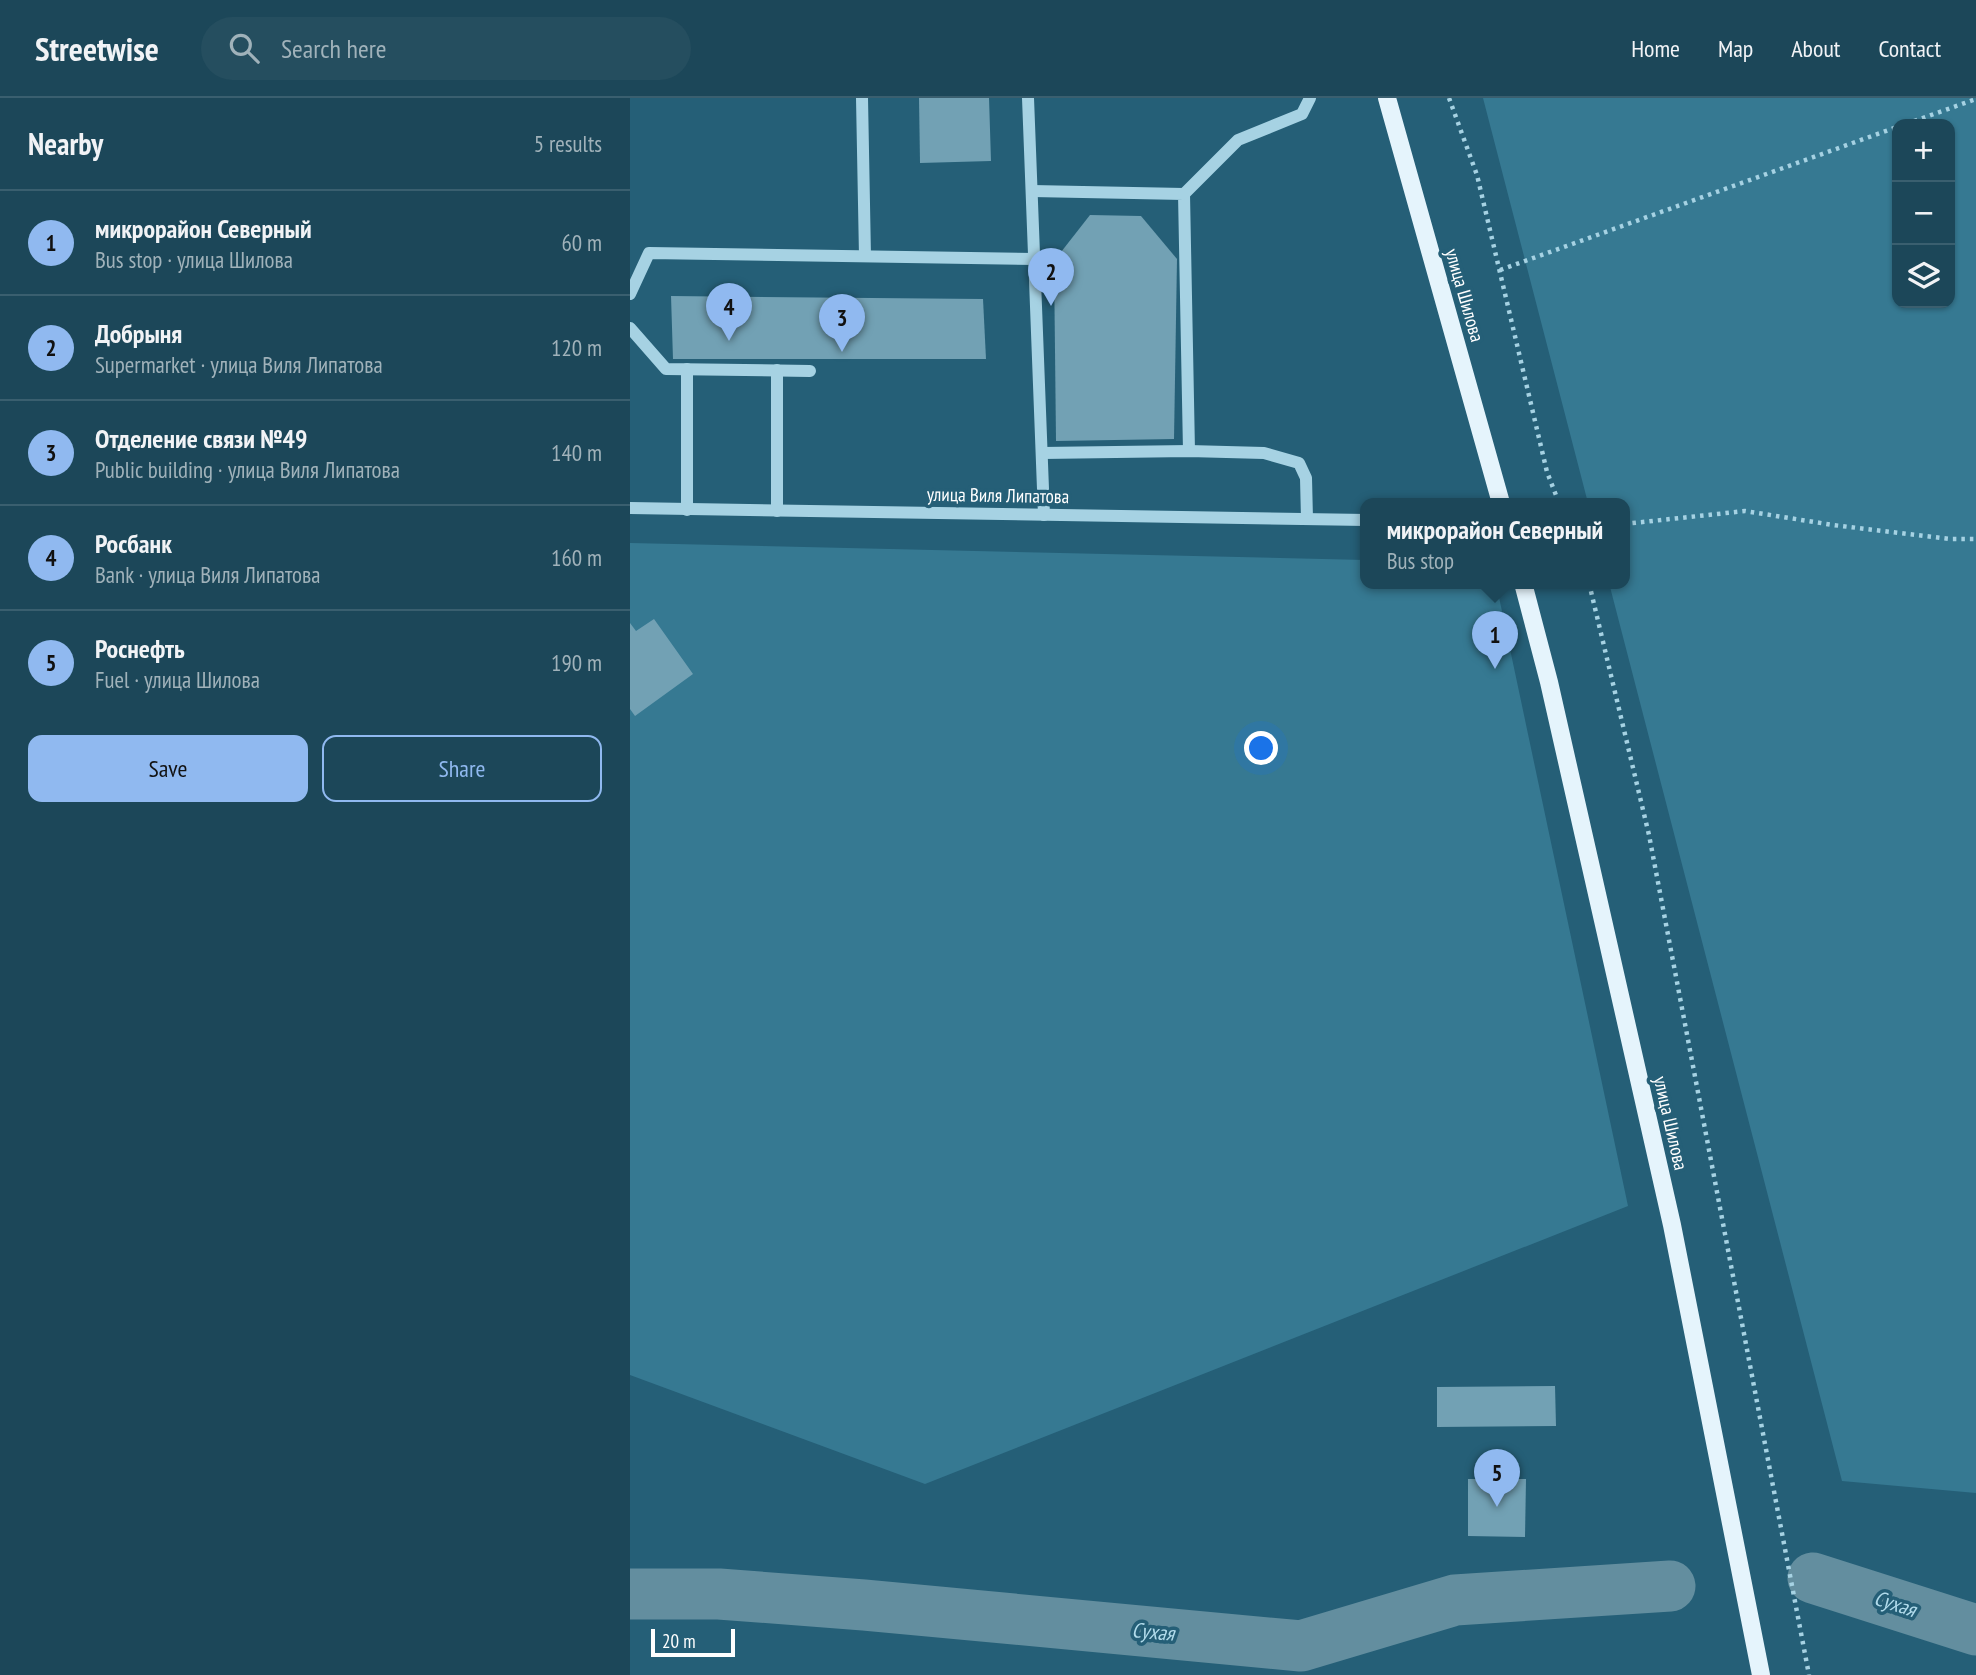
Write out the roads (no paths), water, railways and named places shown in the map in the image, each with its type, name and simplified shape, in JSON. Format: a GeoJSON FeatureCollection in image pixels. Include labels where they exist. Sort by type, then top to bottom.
{"type":"FeatureCollection","features":[{"type":"Feature","properties":{"kind":"main road","name":"улица Шилова"},"geometry":{"type":"LineString","coordinates":[[1387,98],[1500,498]]}},
{"type":"Feature","properties":{"kind":"main road","name":"улица Шилова"},"geometry":{"type":"LineString","coordinates":[[1525,589],[1549,682],[1672,1225],[1761,1675]]}},
{"type":"Feature","properties":{"kind":"street"},"geometry":{"type":"LineString","coordinates":[[862,98],[865,256]]}},
{"type":"Feature","properties":{"kind":"street"},"geometry":{"type":"LineString","coordinates":[[1028,98],[1044,515]]}},
{"type":"Feature","properties":{"kind":"street"},"geometry":{"type":"LineString","coordinates":[[1189,451],[1184,194],[1238,139],[1302,114],[1310,98]]}},
{"type":"Feature","properties":{"kind":"street"},"geometry":{"type":"LineString","coordinates":[[1032,191],[1184,194]]}},
{"type":"Feature","properties":{"kind":"street"},"geometry":{"type":"LineString","coordinates":[[630,294],[649,253],[1035,259]]}},
{"type":"Feature","properties":{"kind":"street"},"geometry":{"type":"LineString","coordinates":[[630,328],[666,369],[810,371]]}},
{"type":"Feature","properties":{"kind":"street"},"geometry":{"type":"LineString","coordinates":[[687,369],[687,510]]}},
{"type":"Feature","properties":{"kind":"street"},"geometry":{"type":"LineString","coordinates":[[777,370],[777,511]]}},
{"type":"Feature","properties":{"kind":"street"},"geometry":{"type":"LineString","coordinates":[[1042,453],[1264,453],[1299,463],[1306,478],[1307,519]]}},
{"type":"Feature","properties":{"kind":"street","name":"улица Виля Липатова"},"geometry":{"type":"LineString","coordinates":[[630,508],[1360,520]]}},
{"type":"Feature","properties":{"kind":"waterway","name":"Сухая"},"geometry":{"type":"LineString","coordinates":[[1813,1578],[1976,1630]]}},
{"type":"Feature","properties":{"kind":"waterway","name":"Сухая"},"geometry":{"type":"LineString","coordinates":[[630,1594],[719,1594],[864,1605],[1301,1646],[1455,1600],[1670,1586]]}},
{"type":"Feature","properties":{"kind":"place","name":"Добрыня"},"geometry":{"type":"Point","coordinates":[1051,306]}},
{"type":"Feature","properties":{"kind":"place","name":"Росбанк"},"geometry":{"type":"Point","coordinates":[729,341]}},
{"type":"Feature","properties":{"kind":"place","name":"Отделение связи №49"},"geometry":{"type":"Point","coordinates":[842,352]}},
{"type":"Feature","properties":{"kind":"place","name":"микрорайон Северный"},"geometry":{"type":"Point","coordinates":[1495,669]}},
{"type":"Feature","properties":{"kind":"place","name":"Роснефть"},"geometry":{"type":"Point","coordinates":[1497,1507]}}]}
